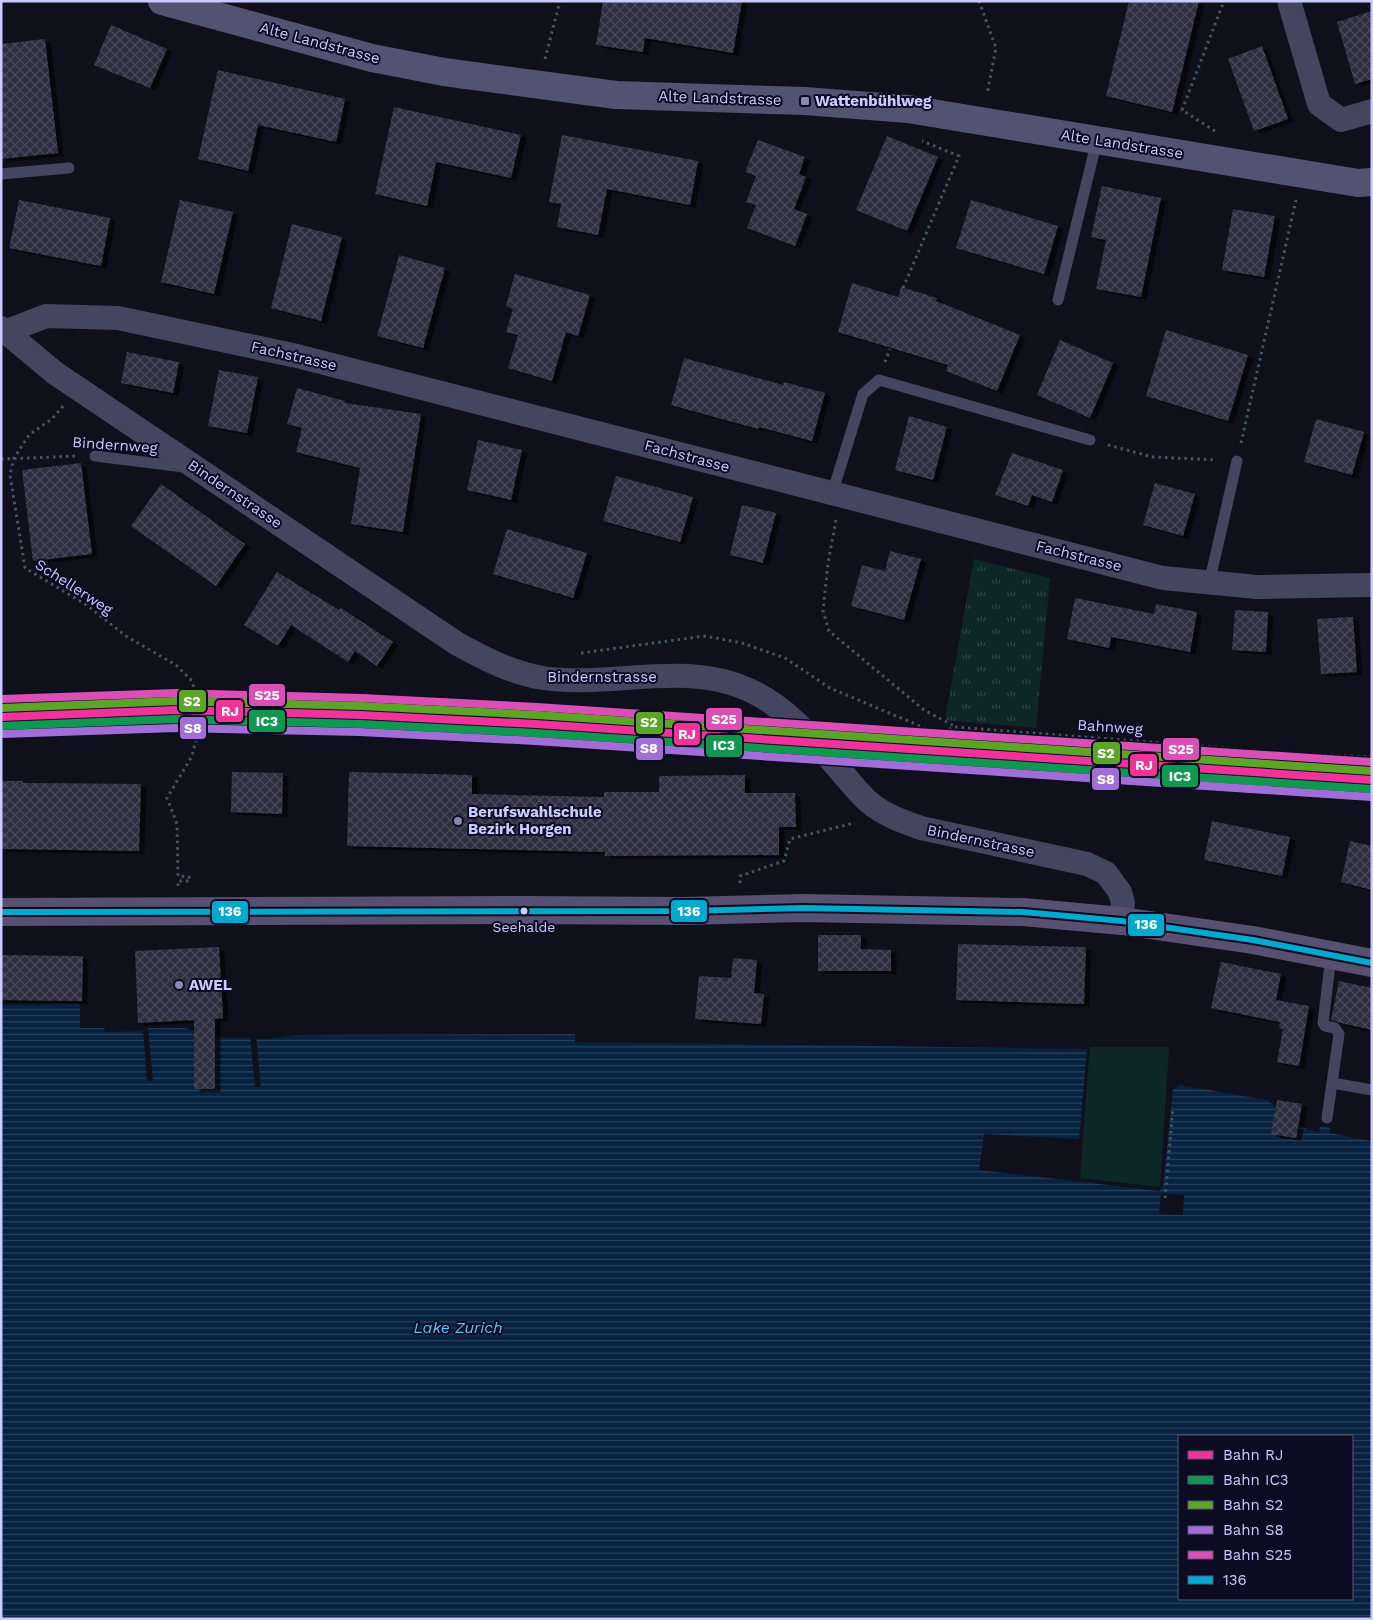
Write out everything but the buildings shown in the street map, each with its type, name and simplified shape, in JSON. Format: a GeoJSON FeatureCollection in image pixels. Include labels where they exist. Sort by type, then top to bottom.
{"type":"FeatureCollection","features":[{"type":"Feature","properties":{"kind":"main road","name":"Alte Landstrasse"},"geometry":{"type":"LineString","coordinates":[[162,1],[372,58],[444,72],[616,95],[804,101],[908,109],[1358,183],[1372,182]]}},
{"type":"Feature","properties":{"kind":"main road"},"geometry":{"type":"LineString","coordinates":[[1,912],[684,911],[803,908],[1023,912],[1122,921],[1253,940],[1372,963]]}},
{"type":"Feature","properties":{"kind":"street"},"geometry":{"type":"LineString","coordinates":[[1289,1],[1319,104],[1341,120],[1372,111]]}},
{"type":"Feature","properties":{"kind":"street","name":"Fachstrasse"},"geometry":{"type":"LineString","coordinates":[[3,330],[46,316],[118,318],[298,356],[834,505],[1164,578],[1209,584],[1257,587],[1372,585]]}},
{"type":"Feature","properties":{"kind":"street","name":"Bindernstrasse"},"geometry":{"type":"LineString","coordinates":[[3,330],[55,373],[78,389],[456,642],[488,661],[542,678],[572,680],[694,676],[748,689],[776,705],[804,730],[870,804],[898,820],[921,828],[1087,864],[1106,873],[1120,892],[1123,902],[1122,921]]}},
{"type":"Feature","properties":{"kind":"lane"},"geometry":{"type":"LineString","coordinates":[[1058,300],[1097,140]]}},
{"type":"Feature","properties":{"kind":"lane"},"geometry":{"type":"LineString","coordinates":[[1,174],[69,168]]}},
{"type":"Feature","properties":{"kind":"lane"},"geometry":{"type":"LineString","coordinates":[[834,505],[863,394],[879,380],[1090,440]]}},
{"type":"Feature","properties":{"kind":"lane","name":"Bindernweg"},"geometry":{"type":"LineString","coordinates":[[95,456],[196,468]]}},
{"type":"Feature","properties":{"kind":"lane"},"geometry":{"type":"LineString","coordinates":[[1209,584],[1237,461]]}},
{"type":"Feature","properties":{"kind":"lane"},"geometry":{"type":"LineString","coordinates":[[1327,1118],[1339,1034],[1335,1028],[1325,1026],[1323,1023],[1331,956]]}},
{"type":"Feature","properties":{"kind":"lane"},"geometry":{"type":"LineString","coordinates":[[1332,1083],[1372,1090]]}},
{"type":"Feature","properties":{"kind":"path"},"geometry":{"type":"LineString","coordinates":[[544,60],[560,1]]}},
{"type":"Feature","properties":{"kind":"path"},"geometry":{"type":"LineString","coordinates":[[979,1],[996,48],[986,94],[995,97]]}},
{"type":"Feature","properties":{"kind":"path"},"geometry":{"type":"LineString","coordinates":[[1222,136],[1182,110],[1224,1]]}},
{"type":"Feature","properties":{"kind":"path"},"geometry":{"type":"LineString","coordinates":[[903,288],[959,156],[916,138]]}},
{"type":"Feature","properties":{"kind":"path"},"geometry":{"type":"LineString","coordinates":[[1090,440],[1152,457],[1237,461],[1297,195]]}},
{"type":"Feature","properties":{"kind":"path","name":"Schellerweg"},"geometry":{"type":"LineString","coordinates":[[78,389],[52,419],[29,435],[14,458],[10,475],[25,568],[84,604],[126,636],[176,665],[192,681],[197,699]]}},
{"type":"Feature","properties":{"kind":"path","name":"Bindernweg"},"geometry":{"type":"LineString","coordinates":[[1,459],[95,456]]}},
{"type":"Feature","properties":{"kind":"path"},"geometry":{"type":"LineString","coordinates":[[834,505],[823,611],[829,631],[924,710],[956,727]]}},
{"type":"Feature","properties":{"kind":"path","name":"Bahnweg"},"geometry":{"type":"LineString","coordinates":[[839,730],[937,733],[956,727],[1372,757]]}},
{"type":"Feature","properties":{"kind":"path"},"geometry":{"type":"LineString","coordinates":[[178,881],[190,881],[189,877],[178,876],[177,824],[167,798],[192,756],[196,739]]}},
{"type":"Feature","properties":{"kind":"path"},"geometry":{"type":"LineString","coordinates":[[740,886],[740,876],[784,861],[790,839],[855,823]]}},
{"type":"Feature","properties":{"kind":"path"},"geometry":{"type":"LineString","coordinates":[[1166,1198],[1174,1107]]}},
{"type":"Feature","properties":{"kind":"green space"},"geometry":{"type":"Polygon","coordinates":[[[974,559],[1050,578],[1036,728],[945,720],[974,559]]]}},
{"type":"Feature","properties":{"kind":"green space"},"geometry":{"type":"Polygon","coordinates":[[[1090,1047],[1169,1047],[1160,1187],[1080,1178],[1090,1047]]]}},
{"type":"Feature","properties":{"kind":"water","name":"Lake Zurich"},"geometry":{"type":"Polygon","coordinates":[[[80,1004],[80,1028],[185,1028],[213,1037],[265,1039],[297,1035],[575,1034],[575,1042],[1087,1049],[1079,1139],[984,1134],[979,1170],[1159,1191],[1163,1187],[1173,1089],[1180,1085],[1267,1100],[1306,1129],[1319,1132],[1320,1126],[1330,1128],[1329,1133],[1372,1141],[1372,1619],[1,1619],[1,1005],[80,1004]]]}},
{"type":"Feature","properties":{"kind":"pier"},"geometry":{"type":"Polygon","coordinates":[[[148,1027],[153,1081],[147,1081],[143,1031],[105,1032],[104,1028],[148,1027]]]}},
{"type":"Feature","properties":{"kind":"pier"},"geometry":{"type":"Polygon","coordinates":[[[250,1036],[256,1036],[261,1087],[255,1087],[250,1036]]]}},
{"type":"Feature","properties":{"kind":"pier"},"geometry":{"type":"Polygon","coordinates":[[[1161,1193],[1184,1195],[1183,1215],[1159,1214],[1161,1193]]]}},
{"type":"Feature","properties":{"kind":"rail line","name":"S25"},"geometry":{"type":"LineString","coordinates":[[1,699],[176,693],[362,698],[537,707],[1372,762]]}},
{"type":"Feature","properties":{"kind":"rail line","name":"S2"},"geometry":{"type":"LineString","coordinates":[[1,708],[176,701],[361,706],[537,715],[1372,771]]}},
{"type":"Feature","properties":{"kind":"rail line","name":"RJ"},"geometry":{"type":"LineString","coordinates":[[1,717],[176,710],[361,715],[536,724],[1372,780]]}},
{"type":"Feature","properties":{"kind":"rail line","name":"IC3"},"geometry":{"type":"LineString","coordinates":[[1,726],[176,719],[361,724],[535,733],[1371,789]]}},
{"type":"Feature","properties":{"kind":"rail line","name":"S8"},"geometry":{"type":"LineString","coordinates":[[2,734],[176,728],[360,732],[535,741],[1371,797]]}},
{"type":"Feature","properties":{"kind":"transit line","name":"136"},"geometry":{"type":"LineString","coordinates":[[1,912],[684,911],[803,908],[1023,912],[1122,921],[1253,940],[1372,963]]}},
{"type":"Feature","properties":{"kind":"place","name":"Wattenbühlweg"},"geometry":{"type":"Point","coordinates":[805,101]}},
{"type":"Feature","properties":{"kind":"place","name":"Berufswahlschule Bezirk Horgen"},"geometry":{"type":"Point","coordinates":[458,821]}},
{"type":"Feature","properties":{"kind":"place","name":"Seehalde"},"geometry":{"type":"Point","coordinates":[524,911]}},
{"type":"Feature","properties":{"kind":"place","name":"AWEL"},"geometry":{"type":"Point","coordinates":[179,985]}}]}
